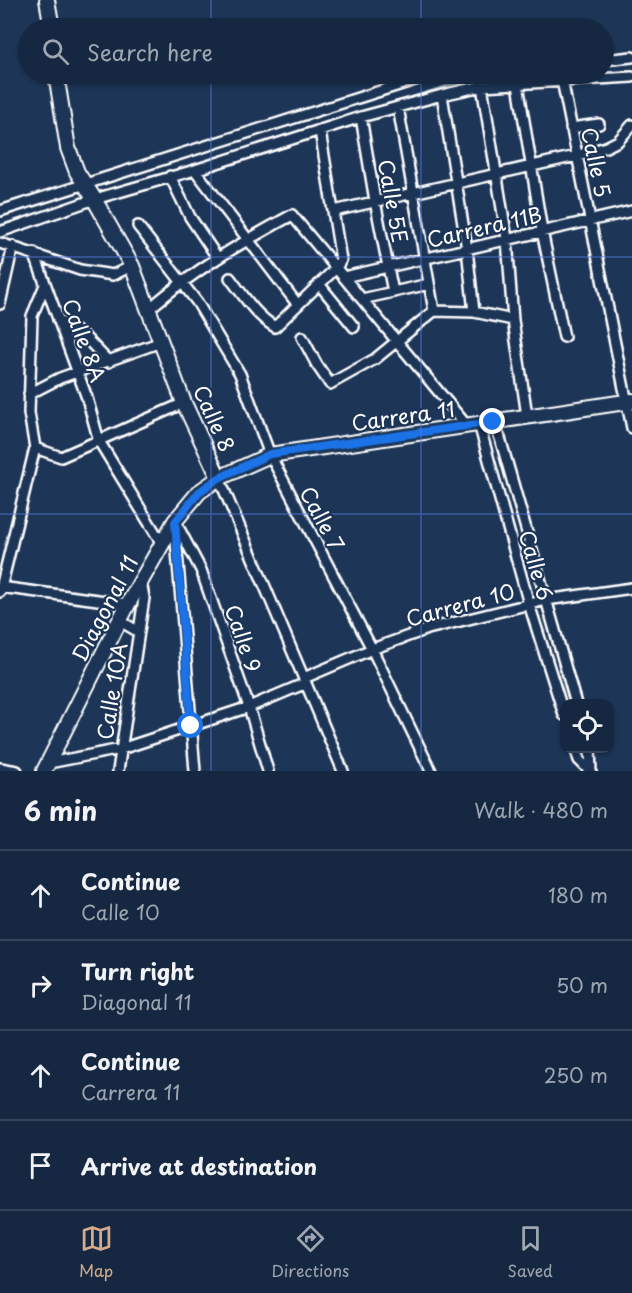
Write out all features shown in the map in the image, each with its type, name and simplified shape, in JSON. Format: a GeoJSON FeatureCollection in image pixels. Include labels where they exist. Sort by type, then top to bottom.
{"type":"FeatureCollection","features":[{"type":"Feature","properties":{"kind":"street"},"geometry":{"type":"LineString","coordinates":[[47,0],[50,18]]}},
{"type":"Feature","properties":{"kind":"street"},"geometry":{"type":"LineString","coordinates":[[614,59],[632,57]]}},
{"type":"Feature","properties":{"kind":"street"},"geometry":{"type":"LineString","coordinates":[[614,78],[632,77]]}},
{"type":"Feature","properties":{"kind":"street","name":"Calle 8"},"geometry":{"type":"LineString","coordinates":[[58,84],[68,148],[77,172],[132,266],[150,308],[184,403],[219,478],[343,771]]}},
{"type":"Feature","properties":{"kind":"street"},"geometry":{"type":"LineString","coordinates":[[0,232],[90,192],[405,84]]}},
{"type":"Feature","properties":{"kind":"street"},"geometry":{"type":"LineString","coordinates":[[0,211],[170,177],[361,117],[442,95],[482,86],[518,84],[530,166],[564,337]]}},
{"type":"Feature","properties":{"kind":"street","name":"Calle 5"},"geometry":{"type":"LineString","coordinates":[[563,84],[629,402],[632,428]]}},
{"type":"Feature","properties":{"kind":"street"},"geometry":{"type":"LineString","coordinates":[[482,86],[507,239],[513,320],[527,416]]}},
{"type":"Feature","properties":{"kind":"street"},"geometry":{"type":"LineString","coordinates":[[442,95],[467,249],[474,312]]}},
{"type":"Feature","properties":{"kind":"street"},"geometry":{"type":"LineString","coordinates":[[398,107],[434,311]]}},
{"type":"Feature","properties":{"kind":"street","name":"Calle 5E"},"geometry":{"type":"LineString","coordinates":[[361,117],[393,292]]}},
{"type":"Feature","properties":{"kind":"street"},"geometry":{"type":"LineString","coordinates":[[571,128],[600,124]]}},
{"type":"Feature","properties":{"kind":"street"},"geometry":{"type":"LineString","coordinates":[[334,211],[576,156],[618,141],[632,125]]}},
{"type":"Feature","properties":{"kind":"street"},"geometry":{"type":"LineString","coordinates":[[230,278],[263,320],[276,327],[336,268],[341,260],[320,131]]}},
{"type":"Feature","properties":{"kind":"street"},"geometry":{"type":"LineString","coordinates":[[195,170],[298,306]]}},
{"type":"Feature","properties":{"kind":"street"},"geometry":{"type":"LineString","coordinates":[[170,177],[190,217],[217,257]]}},
{"type":"Feature","properties":{"kind":"street","name":"Carrera 11B"},"geometry":{"type":"LineString","coordinates":[[344,277],[632,211]]}},
{"type":"Feature","properties":{"kind":"street","name":"Calle 6"},"geometry":{"type":"LineString","coordinates":[[247,239],[292,215],[397,341],[473,425],[560,702]]}},
{"type":"Feature","properties":{"kind":"street","name":"Calle 7"},"geometry":{"type":"LineString","coordinates":[[138,226],[197,302],[240,374],[270,454],[372,649],[431,771]]}},
{"type":"Feature","properties":{"kind":"street"},"geometry":{"type":"LineString","coordinates":[[150,308],[182,281],[247,239]]}},
{"type":"Feature","properties":{"kind":"street"},"geometry":{"type":"LineString","coordinates":[[0,243],[80,270],[113,274],[132,266]]}},
{"type":"Feature","properties":{"kind":"street"},"geometry":{"type":"LineString","coordinates":[[0,304],[13,246]]}},
{"type":"Feature","properties":{"kind":"street","name":"Calle 8A"},"geometry":{"type":"LineString","coordinates":[[34,253],[78,373],[99,441],[162,544]]}},
{"type":"Feature","properties":{"kind":"street"},"geometry":{"type":"LineString","coordinates":[[319,284],[354,327]]}},
{"type":"Feature","properties":{"kind":"street"},"geometry":{"type":"LineString","coordinates":[[362,299],[429,284]]}},
{"type":"Feature","properties":{"kind":"street"},"geometry":{"type":"LineString","coordinates":[[45,285],[32,316],[29,413],[35,448],[0,589],[128,604]]}},
{"type":"Feature","properties":{"kind":"street"},"geometry":{"type":"LineString","coordinates":[[302,337],[330,384],[375,359],[434,311],[474,312],[513,320]]}},
{"type":"Feature","properties":{"kind":"street"},"geometry":{"type":"LineString","coordinates":[[58,320],[85,337],[109,362]]}},
{"type":"Feature","properties":{"kind":"street"},"geometry":{"type":"LineString","coordinates":[[30,394],[60,378],[161,342]]}},
{"type":"Feature","properties":{"kind":"street","name":"Carrera 11"},"geometry":{"type":"LineString","coordinates":[[219,478],[270,454],[629,402]]}},
{"type":"Feature","properties":{"kind":"street"},"geometry":{"type":"LineString","coordinates":[[35,448],[61,457],[184,403]]}},
{"type":"Feature","properties":{"kind":"street","name":"Calle 6"},"geometry":{"type":"LineString","coordinates":[[493,422],[500,438],[575,699]]}},
{"type":"Feature","properties":{"kind":"street","name":"Diagonal 11"},"geometry":{"type":"LineString","coordinates":[[46,767],[128,604],[175,522],[199,492],[219,478]]}},
{"type":"Feature","properties":{"kind":"street"},"geometry":{"type":"LineString","coordinates":[[175,522],[195,771]]}},
{"type":"Feature","properties":{"kind":"street","name":"Calle 9"},"geometry":{"type":"LineString","coordinates":[[175,522],[201,570],[249,707],[268,771]]}},
{"type":"Feature","properties":{"kind":"street","name":"Calle 10A"},"geometry":{"type":"LineString","coordinates":[[118,771],[144,598],[141,581]]}},
{"type":"Feature","properties":{"kind":"street","name":"Carrera 10"},"geometry":{"type":"LineString","coordinates":[[46,767],[120,749],[249,707],[372,649],[428,629],[546,600],[632,588]]}},
{"type":"Feature","properties":{"kind":"street"},"geometry":{"type":"LineString","coordinates":[[120,621],[139,632]]}},
{"type":"Feature","properties":{"kind":"street"},"geometry":{"type":"LineString","coordinates":[[577,753],[579,760],[590,771]]}},
{"type":"Feature","properties":{"kind":"street"},"geometry":{"type":"LineString","coordinates":[[590,753],[590,771]]}},
{"type":"Feature","properties":{"kind":"street"},"geometry":{"type":"LineString","coordinates":[[0,768],[18,771]]}},
{"type":"Feature","properties":{"kind":"waterway"},"geometry":{"type":"LineString","coordinates":[[614,72],[632,71]]}},
{"type":"Feature","properties":{"kind":"waterway"},"geometry":{"type":"LineString","coordinates":[[376,108],[453,84]]}},
{"type":"Feature","properties":{"kind":"waterway"},"geometry":{"type":"LineString","coordinates":[[113,189],[302,131]]}},
{"type":"Feature","properties":{"kind":"waterway"},"geometry":{"type":"LineString","coordinates":[[0,225],[73,202]]}},
{"type":"Feature","properties":{"kind":"route"},"geometry":{"type":"LineString","coordinates":[[191,726],[175,522],[199,492],[219,478],[270,454],[493,422]]}}]}
